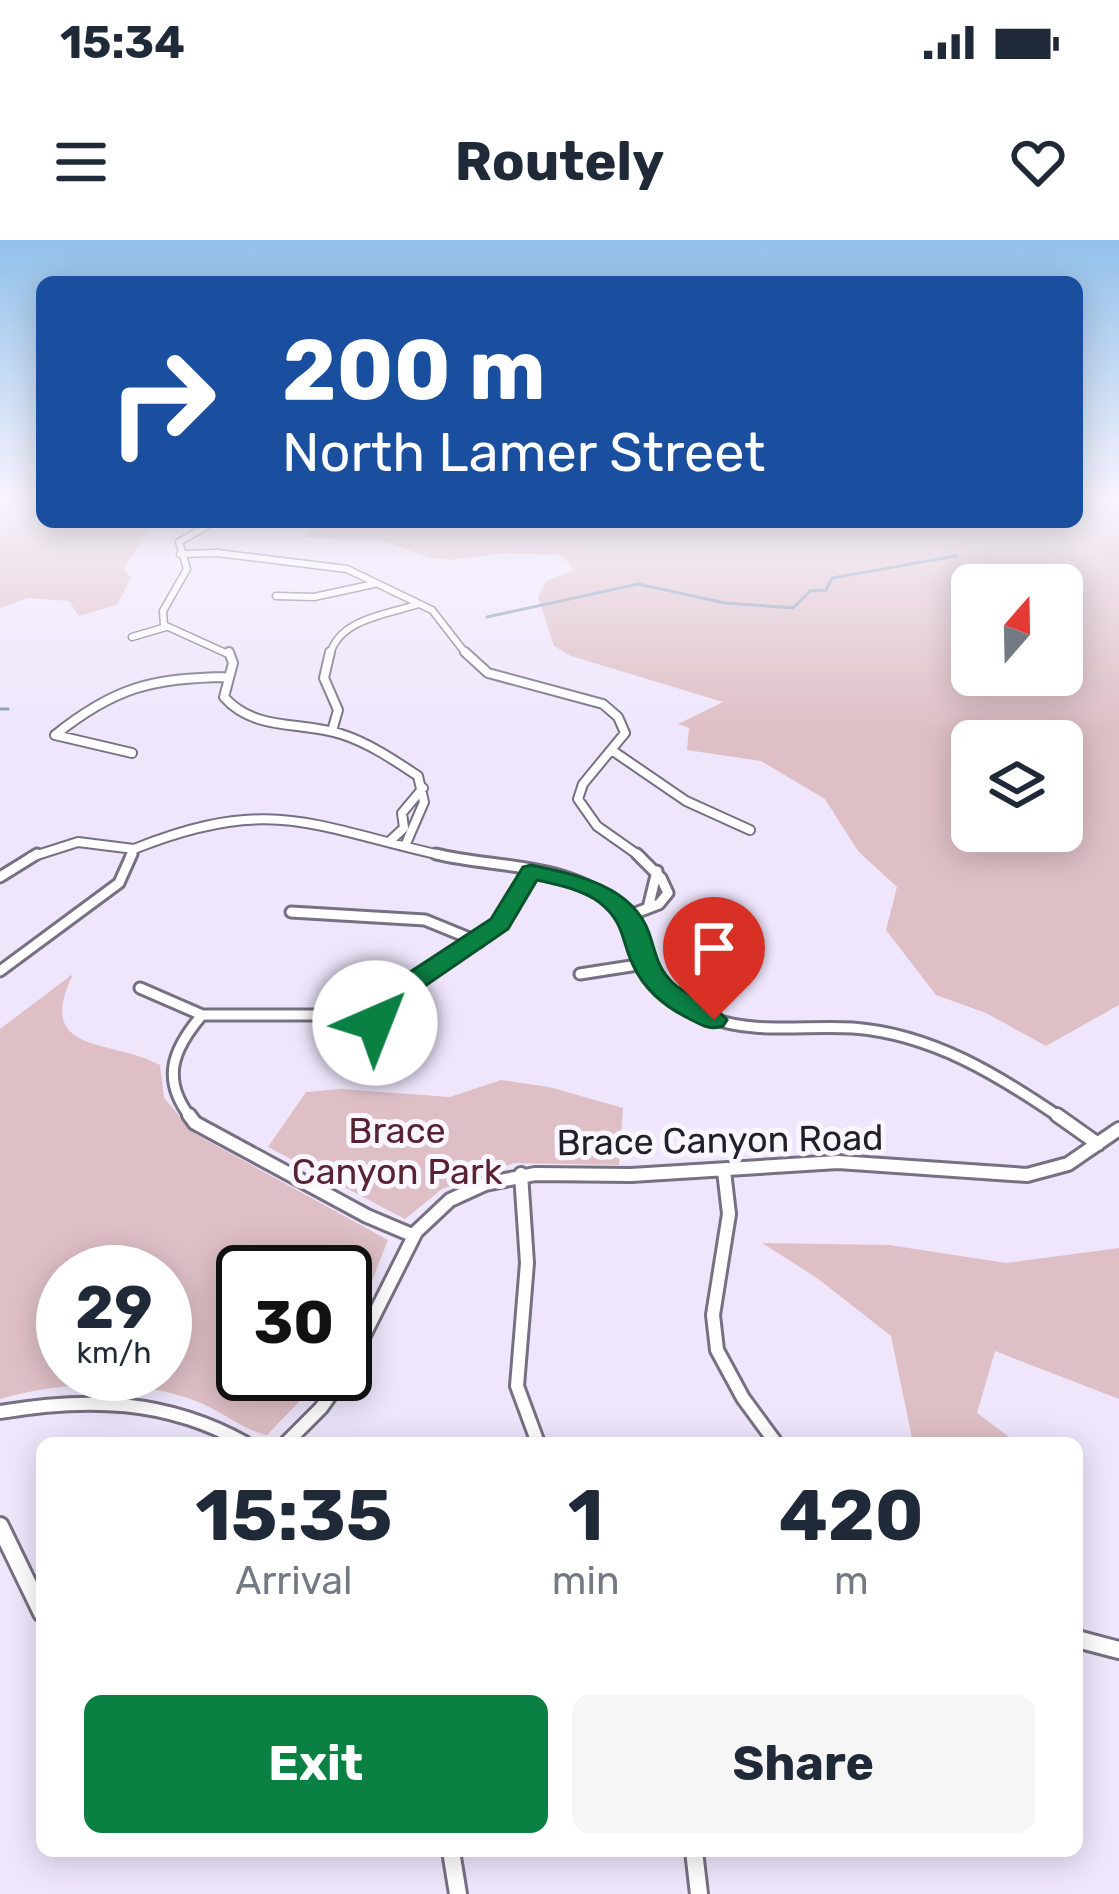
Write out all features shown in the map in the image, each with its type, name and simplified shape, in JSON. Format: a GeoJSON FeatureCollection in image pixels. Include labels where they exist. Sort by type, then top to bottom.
{"type":"FeatureCollection","features":[{"type":"Feature","properties":{"kind":"street"},"geometry":{"type":"LineString","coordinates":[[166,627],[163,611],[183,575]]}},
{"type":"Feature","properties":{"kind":"street"},"geometry":{"type":"LineString","coordinates":[[358,575],[419,604],[444,622],[470,659],[488,674],[603,704],[618,717],[625,733],[583,784],[578,800],[596,827],[657,871],[668,893],[625,917]]}},
{"type":"Feature","properties":{"kind":"street"},"geometry":{"type":"LineString","coordinates":[[276,596],[314,597],[374,584]]}},
{"type":"Feature","properties":{"kind":"street"},"geometry":{"type":"LineString","coordinates":[[332,730],[340,717],[339,704],[324,677],[333,642],[362,621],[419,604]]}},
{"type":"Feature","properties":{"kind":"street"},"geometry":{"type":"LineString","coordinates":[[132,637],[166,627],[223,647],[232,656],[224,697],[232,710],[275,723],[332,730],[384,754],[425,785]]}},
{"type":"Feature","properties":{"kind":"street"},"geometry":{"type":"LineString","coordinates":[[132,753],[57,738],[97,700],[122,688],[170,678],[228,677]]}},
{"type":"Feature","properties":{"kind":"street"},"geometry":{"type":"LineString","coordinates":[[613,752],[636,760],[705,812],[750,830]]}},
{"type":"Feature","properties":{"kind":"street"},"geometry":{"type":"LineString","coordinates":[[390,841],[404,828],[402,814],[425,785]]}},
{"type":"Feature","properties":{"kind":"street"},"geometry":{"type":"LineString","coordinates":[[405,846],[425,800],[425,785]]}},
{"type":"Feature","properties":{"kind":"street"},"geometry":{"type":"LineString","coordinates":[[0,877],[58,843],[94,840],[134,849],[181,830],[264,817],[329,824],[405,846],[531,872],[596,891],[636,928],[644,964],[681,1004],[714,1020],[746,1026],[869,1029],[938,1046],[978,1063],[1098,1144]]}},
{"type":"Feature","properties":{"kind":"street"},"geometry":{"type":"LineString","coordinates":[[0,971],[118,883],[134,849]]}},
{"type":"Feature","properties":{"kind":"street"},"geometry":{"type":"LineString","coordinates":[[375,1023],[410,984],[479,942],[513,906],[531,872]]}},
{"type":"Feature","properties":{"kind":"street"},"geometry":{"type":"LineString","coordinates":[[291,912],[425,920],[479,942]]}},
{"type":"Feature","properties":{"kind":"street"},"geometry":{"type":"LineString","coordinates":[[580,974],[644,964]]}},
{"type":"Feature","properties":{"kind":"street"},"geometry":{"type":"LineString","coordinates":[[140,988],[202,1015],[326,1015],[375,1023],[423,1039]]}},
{"type":"Feature","properties":{"kind":"street"},"geometry":{"type":"LineString","coordinates":[[202,1015],[182,1037],[170,1080],[177,1103],[195,1123],[367,1216],[412,1235]]}},
{"type":"Feature","properties":{"kind":"street","name":"Brace Canyon Road"},"geometry":{"type":"LineString","coordinates":[[372,1328],[412,1235],[451,1200],[486,1183],[521,1174],[724,1171],[869,1162],[956,1173],[1023,1174],[1049,1171],[1119,1129]]}},
{"type":"Feature","properties":{"kind":"street"},"geometry":{"type":"LineString","coordinates":[[724,1171],[729,1214],[713,1315],[716,1350],[772,1437]]}},
{"type":"Feature","properties":{"kind":"street"},"geometry":{"type":"LineString","coordinates":[[521,1174],[527,1263],[517,1387],[536,1437]]}},
{"type":"Feature","properties":{"kind":"street"},"geometry":{"type":"LineString","coordinates":[[0,1412],[81,1401],[137,1403],[180,1413],[232,1437]]}},
{"type":"Feature","properties":{"kind":"street","name":"Brace Canyon Road"},"geometry":{"type":"LineString","coordinates":[[292,1437],[326,1401]]}},
{"type":"Feature","properties":{"kind":"street"},"geometry":{"type":"LineString","coordinates":[[0,1526],[36,1601]]}},
{"type":"Feature","properties":{"kind":"street"},"geometry":{"type":"LineString","coordinates":[[1083,1641],[1119,1650]]}},
{"type":"Feature","properties":{"kind":"street"},"geometry":{"type":"LineString","coordinates":[[452,1857],[458,1894]]}},
{"type":"Feature","properties":{"kind":"street"},"geometry":{"type":"LineString","coordinates":[[695,1857],[699,1894]]}},
{"type":"Feature","properties":{"kind":"green space"},"geometry":{"type":"Polygon","coordinates":[[[0,575],[131,578],[117,605],[79,616],[69,601],[28,598],[0,608],[0,575]]]}},
{"type":"Feature","properties":{"kind":"green space"},"geometry":{"type":"Polygon","coordinates":[[[561,575],[951,575],[951,696],[1083,696],[1083,575],[1119,575],[1119,1005],[1046,1046],[986,1013],[936,995],[886,930],[897,887],[858,851],[825,799],[761,761],[687,750],[689,728],[678,724],[723,702],[571,656],[554,646],[538,597],[546,581],[561,575]]]}},
{"type":"Feature","properties":{"kind":"green space","name":"Brace Canyon Park"},"geometry":{"type":"Polygon","coordinates":[[[73,974],[63,1000],[63,1019],[70,1031],[83,1040],[160,1065],[164,1098],[195,1134],[388,1240],[372,1281],[372,1245],[216,1245],[216,1401],[300,1401],[267,1435],[192,1400],[192,1245],[36,1245],[36,1392],[0,1399],[0,1029],[73,974]]]}},
{"type":"Feature","properties":{"kind":"green space","name":"Brace Canyon Park"},"geometry":{"type":"Polygon","coordinates":[[[501,1080],[549,1087],[623,1108],[619,1165],[514,1163],[442,1189],[405,1219],[268,1147],[306,1092],[341,1089],[450,1097],[501,1080]]]}},
{"type":"Feature","properties":{"kind":"green space"},"geometry":{"type":"Polygon","coordinates":[[[762,1243],[889,1245],[1006,1263],[1119,1248],[1119,1399],[995,1351],[977,1413],[1009,1437],[912,1437],[891,1336],[817,1278],[762,1243]]]}},
{"type":"Feature","properties":{"kind":"waterway"},"geometry":{"type":"LineString","coordinates":[[487,617],[638,584],[725,603],[793,608],[810,591],[826,590],[832,578],[848,575]]}},
{"type":"Feature","properties":{"kind":"waterway"},"geometry":{"type":"LineString","coordinates":[[0,709],[8,709]]}},
{"type":"Feature","properties":{"kind":"route"},"geometry":{"type":"LineString","coordinates":[[375,1023],[410,984],[500,924],[531,872],[576,882],[608,898],[636,928],[644,964],[661,987],[681,1004],[714,1020]]}}]}
